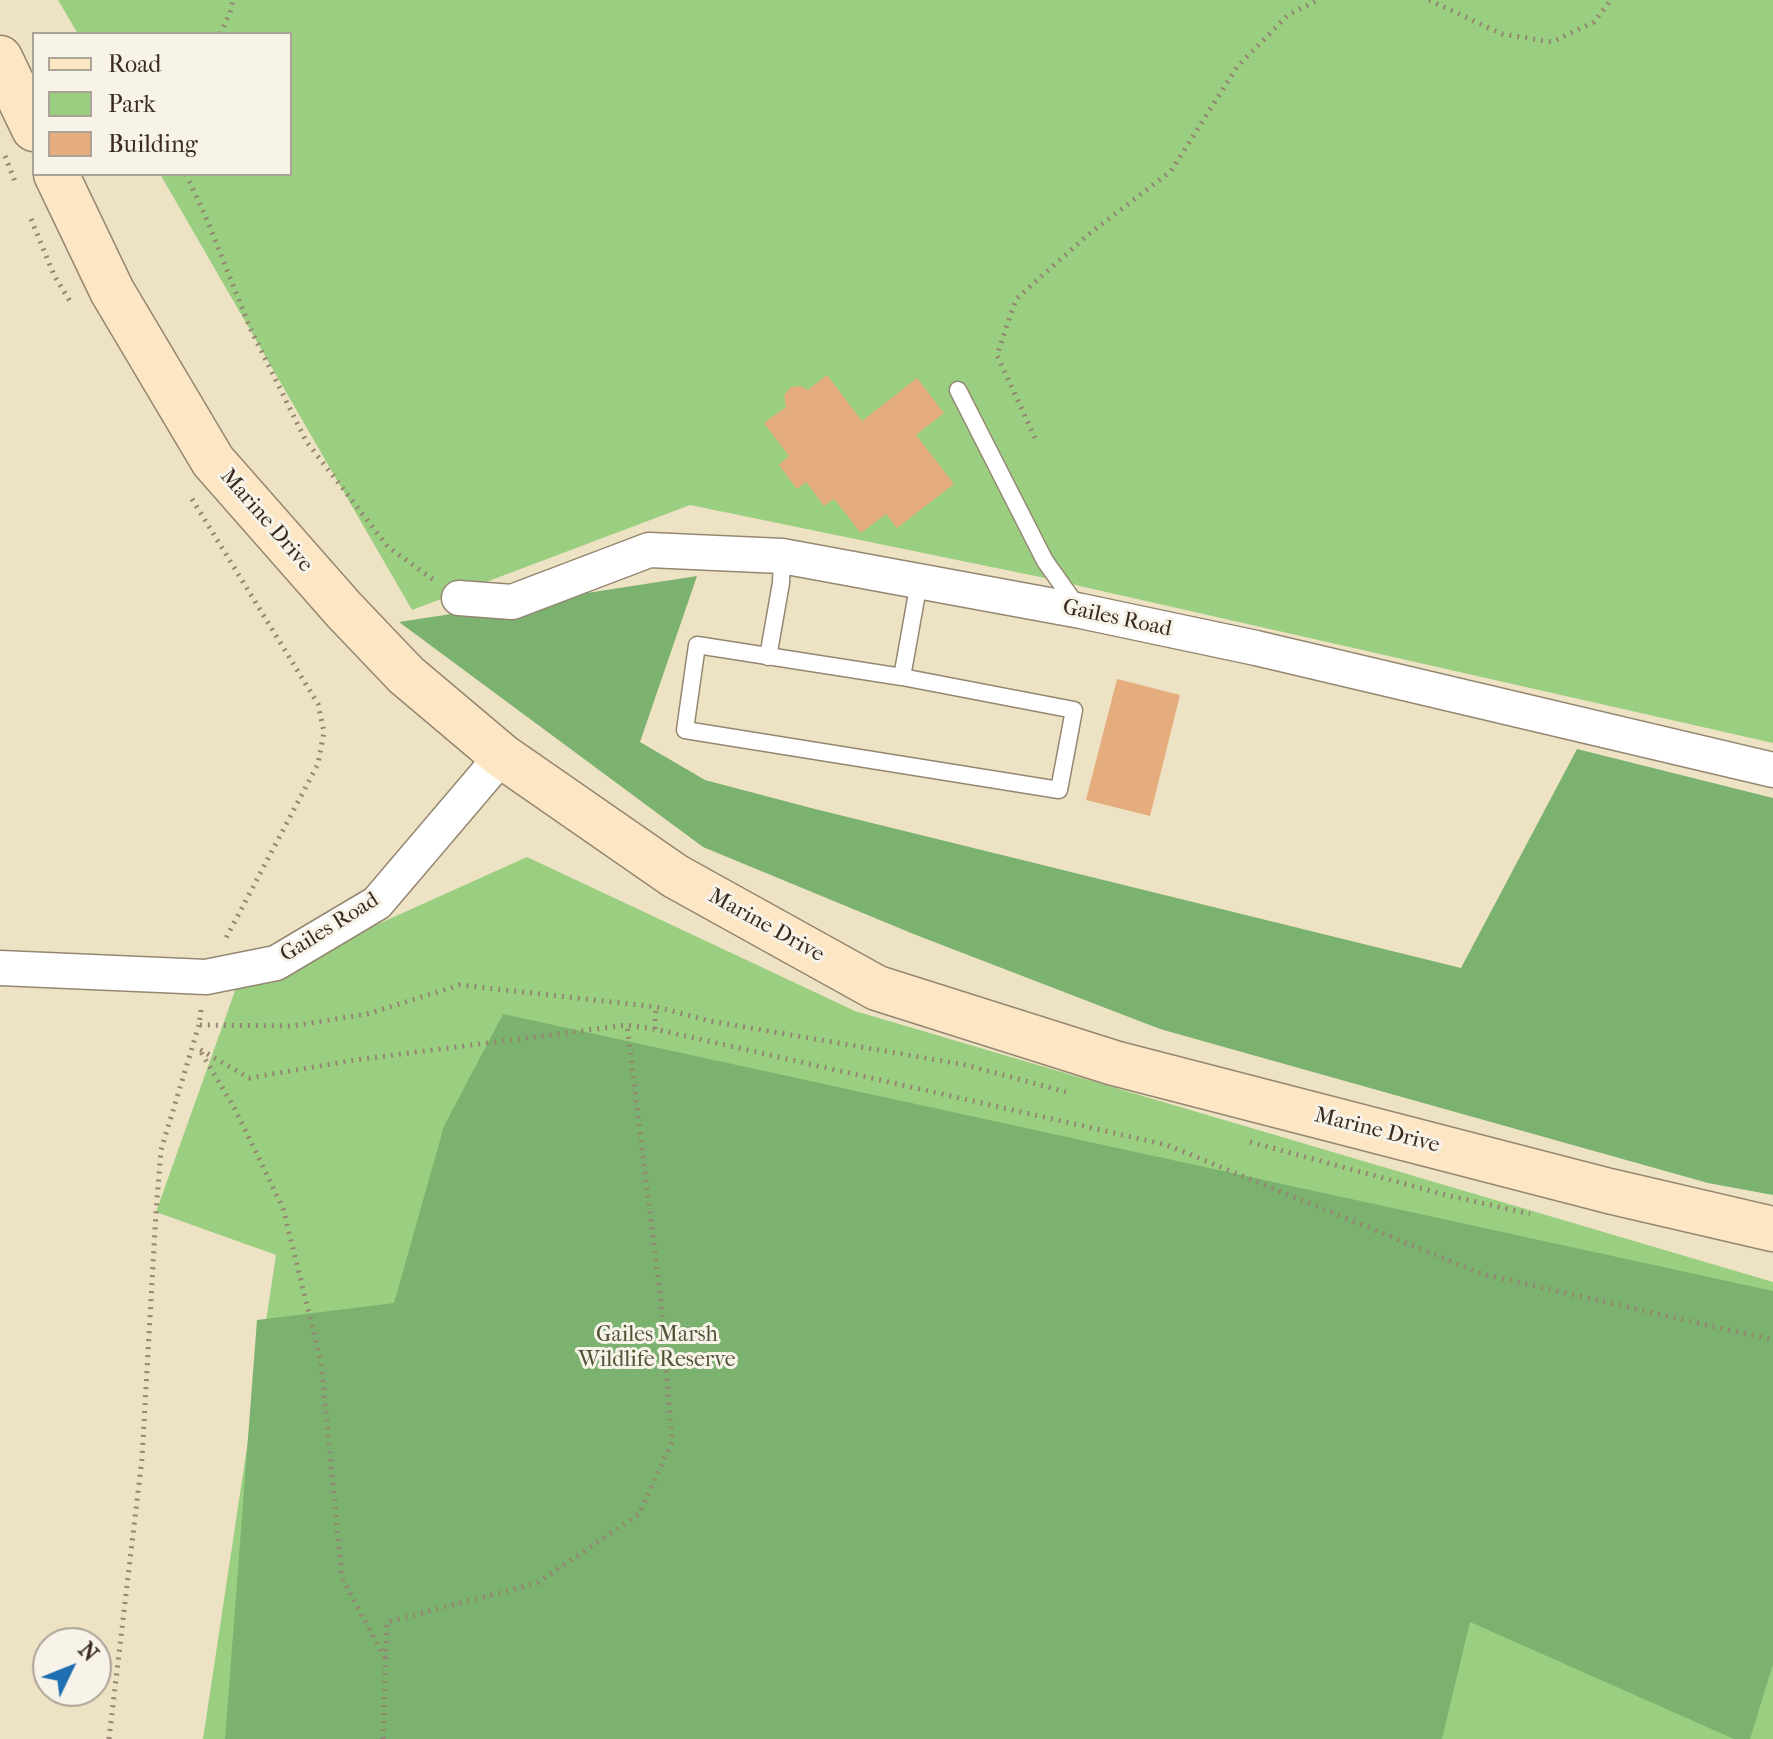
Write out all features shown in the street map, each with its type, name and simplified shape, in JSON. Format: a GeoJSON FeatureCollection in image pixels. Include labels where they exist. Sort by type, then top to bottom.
{"type":"FeatureCollection","features":[{"type":"Feature","properties":{"kind":"street"},"geometry":{"type":"LineString","coordinates":[[0,58],[32,125]]}},
{"type":"Feature","properties":{"kind":"street","name":"Marine Drive"},"geometry":{"type":"LineString","coordinates":[[57,176],[112,291],[213,461],[344,610],[406,675],[502,756],[675,876],[877,988],[1114,1063],[1609,1191],[1773,1229]]}},
{"type":"Feature","properties":{"kind":"street","name":"Gailes Road"},"geometry":{"type":"LineString","coordinates":[[459,598],[512,602],[649,550],[782,556],[1081,611],[1256,648],[1773,770]]}},
{"type":"Feature","properties":{"kind":"street","name":"Gailes Road"},"geometry":{"type":"LineString","coordinates":[[0,968],[206,977],[276,963],[377,903],[502,756]]}},
{"type":"Feature","properties":{"kind":"lane"},"geometry":{"type":"LineString","coordinates":[[958,390],[1045,561],[1081,611]]}},
{"type":"Feature","properties":{"kind":"lane"},"geometry":{"type":"LineString","coordinates":[[768,657],[781,583],[782,556]]}},
{"type":"Feature","properties":{"kind":"lane"},"geometry":{"type":"LineString","coordinates":[[902,677],[919,582]]}},
{"type":"Feature","properties":{"kind":"lane"},"geometry":{"type":"LineString","coordinates":[[697,645],[902,677],[1074,710],[1059,790],[685,730],[697,645]]}},
{"type":"Feature","properties":{"kind":"path"},"geometry":{"type":"LineString","coordinates":[[221,32],[233,0]]}},
{"type":"Feature","properties":{"kind":"path"},"geometry":{"type":"LineString","coordinates":[[1035,438],[997,355],[1016,299],[1089,234],[1171,171],[1237,67],[1288,15],[1318,0]]}},
{"type":"Feature","properties":{"kind":"path"},"geometry":{"type":"LineString","coordinates":[[1429,0],[1502,34],[1552,42],[1594,22],[1611,0]]}},
{"type":"Feature","properties":{"kind":"path"},"geometry":{"type":"LineString","coordinates":[[187,176],[251,330],[306,441],[388,547],[459,598]]}},
{"type":"Feature","properties":{"kind":"path"},"geometry":{"type":"LineString","coordinates":[[655,1029],[657,1007]]}},
{"type":"Feature","properties":{"kind":"path"},"geometry":{"type":"LineString","coordinates":[[109,1739],[142,1458],[161,1150],[196,1047],[199,1025]]}},
{"type":"Feature","properties":{"kind":"path"},"geometry":{"type":"LineString","coordinates":[[383,1739],[387,1622],[537,1583],[639,1514],[672,1442],[662,1311],[627,1025]]}},
{"type":"Feature","properties":{"kind":"path"},"geometry":{"type":"LineString","coordinates":[[196,1047],[249,1078],[355,1060],[627,1025],[655,1029],[1167,1145],[1482,1274],[1773,1340]]}},
{"type":"Feature","properties":{"kind":"path"},"geometry":{"type":"LineString","coordinates":[[196,1047],[234,1107],[283,1208],[321,1362],[342,1578],[385,1659]]}},
{"type":"Feature","properties":{"kind":"green space"},"geometry":{"type":"Polygon","coordinates":[[[58,0],[1773,0],[1773,743],[1040,577],[690,505],[412,610],[161,176],[292,176],[292,32],[77,32],[58,0]]]}},
{"type":"Feature","properties":{"kind":"green space"},"geometry":{"type":"Polygon","coordinates":[[[697,576],[640,742],[705,780],[1461,968],[1577,749],[1773,798],[1773,1195],[1708,1183],[1160,1029],[916,935],[703,847],[399,622],[697,576]]]}},
{"type":"Feature","properties":{"kind":"green space","name":"Gailes Marsh Wildlife Reserve"},"geometry":{"type":"Polygon","coordinates":[[[527,857],[855,1011],[1773,1282],[1773,1739],[203,1739],[276,1255],[156,1212],[236,988],[527,857]]]}},
{"type":"Feature","properties":{"kind":"green space","name":"Gailes Marsh Wildlife Reserve"},"geometry":{"type":"Polygon","coordinates":[[[503,1014],[1773,1291],[1773,1664],[1750,1739],[1734,1739],[1470,1622],[1442,1739],[225,1739],[257,1320],[394,1303],[444,1126],[503,1014]]]}},
{"type":"Feature","properties":{"kind":"building"},"geometry":{"type":"Polygon","coordinates":[[[827,375],[862,421],[917,378],[944,413],[916,435],[954,484],[897,528],[886,514],[861,533],[834,499],[824,506],[806,482],[797,489],[779,465],[789,456],[764,423],[786,407],[784,395],[791,387],[800,386],[808,390],[827,375]]]}},
{"type":"Feature","properties":{"kind":"building"},"geometry":{"type":"Polygon","coordinates":[[[1117,679],[1180,695],[1150,816],[1086,800],[1117,679]]]}}]}
